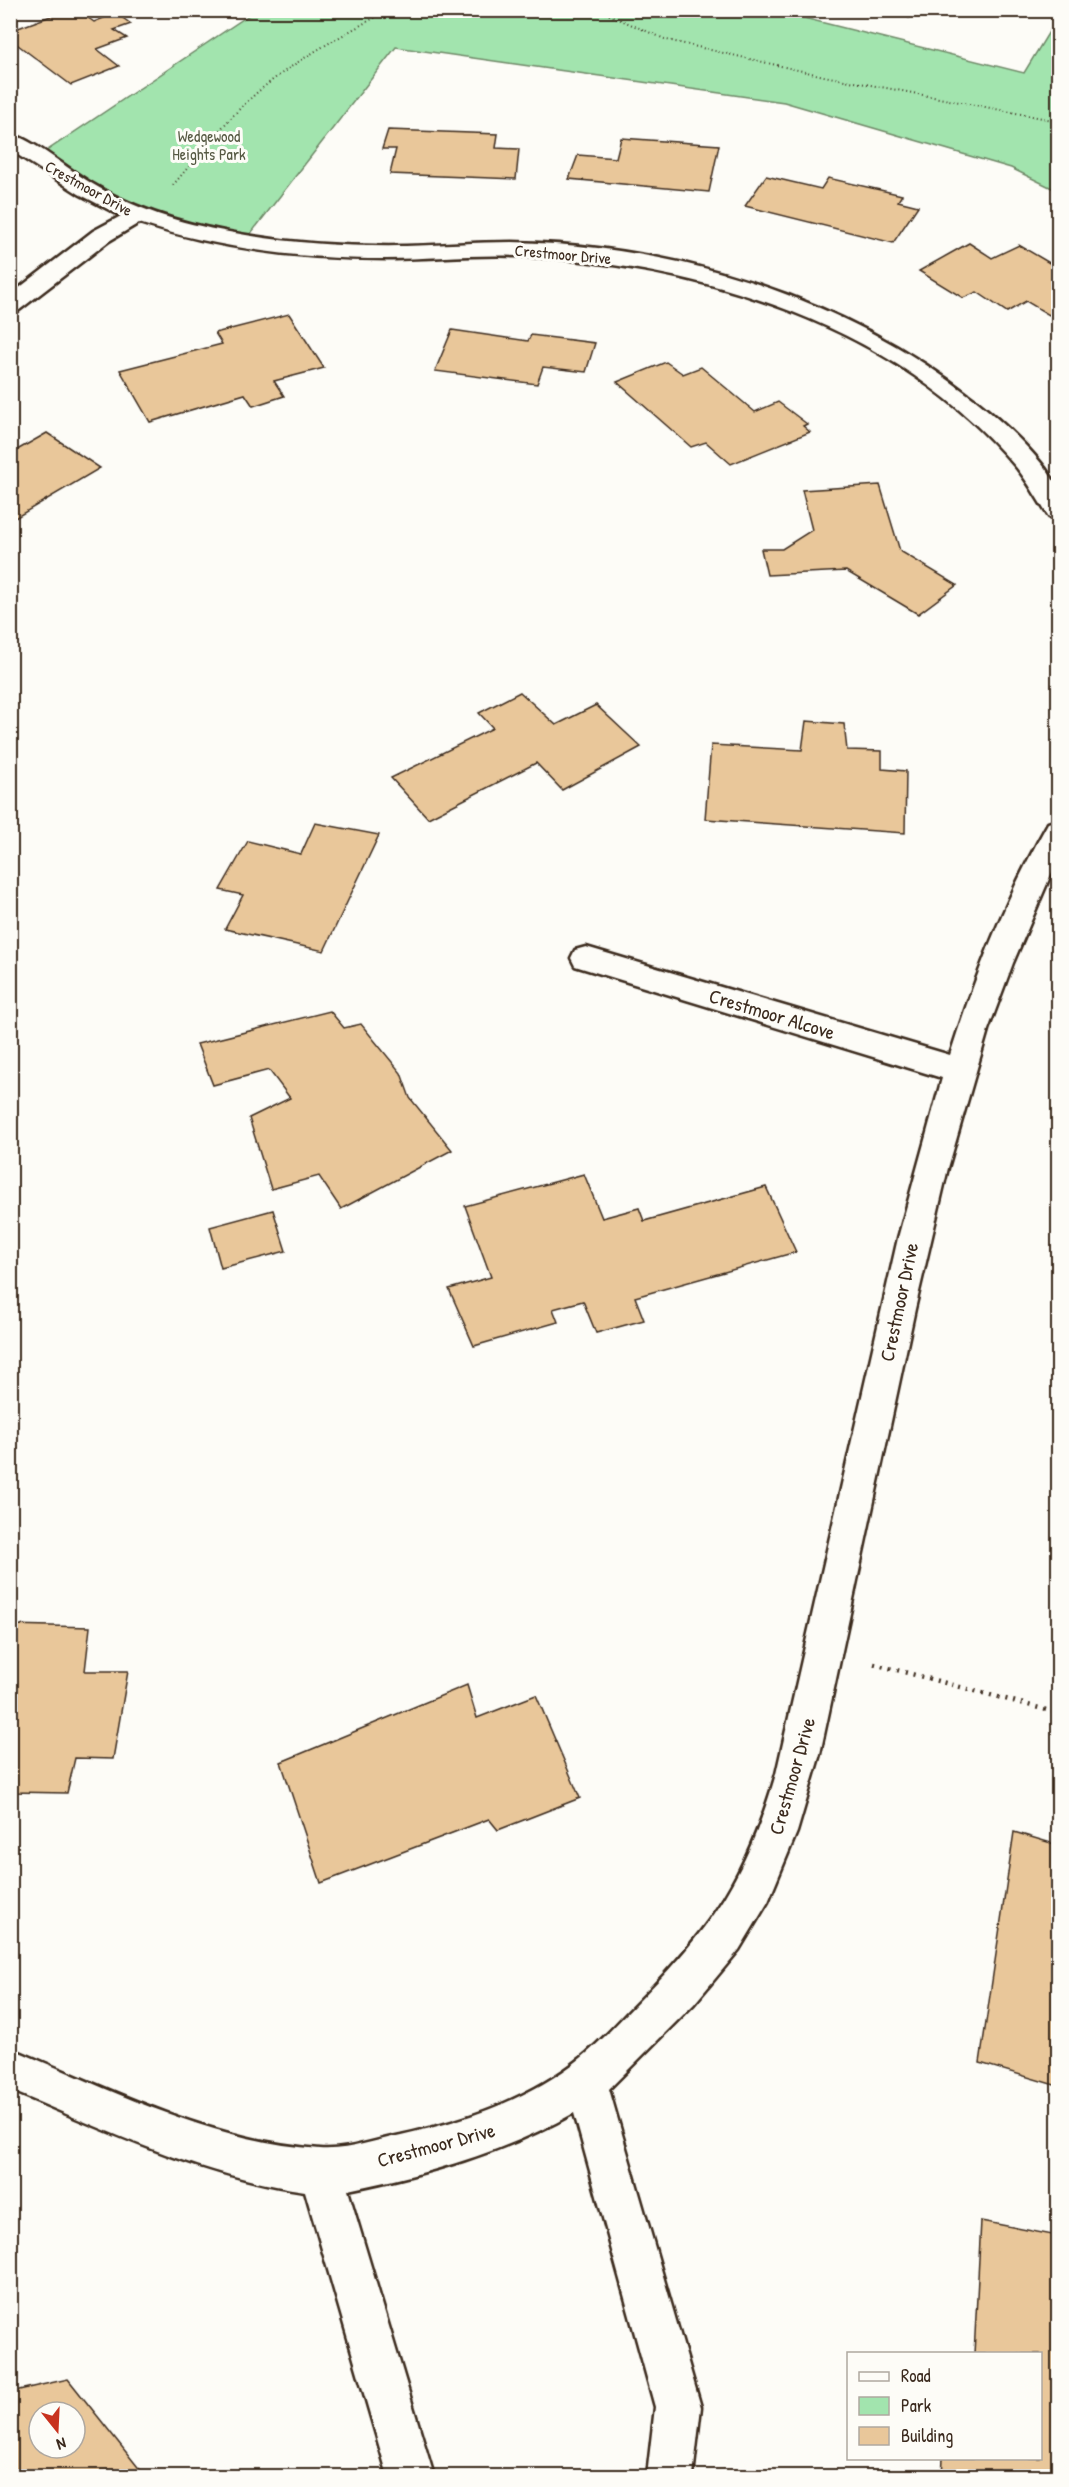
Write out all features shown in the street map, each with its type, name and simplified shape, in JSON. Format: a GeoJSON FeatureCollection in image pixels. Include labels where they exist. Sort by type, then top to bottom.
{"type":"FeatureCollection","features":[{"type":"Feature","properties":{"kind":"street","name":"Crestmoor Drive"},"geometry":{"type":"LineString","coordinates":[[10,140],[58,173],[137,215],[245,242],[317,251],[367,253],[513,249],[572,253],[650,264],[721,281],[797,307],[865,337],[919,368],[962,400],[999,434],[1029,467],[1059,510]]}},
{"type":"Feature","properties":{"kind":"street"},"geometry":{"type":"LineString","coordinates":[[10,306],[101,236],[137,215]]}},
{"type":"Feature","properties":{"kind":"street","name":"Crestmoor Drive"},"geometry":{"type":"LineString","coordinates":[[10,2069],[155,2130],[244,2160],[321,2172],[431,2150],[503,2127],[586,2081],[677,1992],[714,1951],[743,1908],[784,1818],[801,1754],[919,1210],[958,1070],[1000,953],[1029,886],[1059,830]]}},
{"type":"Feature","properties":{"kind":"street","name":"Crestmoor Alcove"},"geometry":{"type":"LineString","coordinates":[[586,958],[958,1070]]}},
{"type":"Feature","properties":{"kind":"street"},"geometry":{"type":"LineString","coordinates":[[586,2081],[678,2407],[670,2476]]}},
{"type":"Feature","properties":{"kind":"street"},"geometry":{"type":"LineString","coordinates":[[321,2172],[411,2476]]}},
{"type":"Feature","properties":{"kind":"path"},"geometry":{"type":"LineString","coordinates":[[172,185],[243,106],[273,80],[309,55],[389,10]]}},
{"type":"Feature","properties":{"kind":"path"},"geometry":{"type":"LineString","coordinates":[[598,10],[667,40],[824,76],[1059,121]]}},
{"type":"Feature","properties":{"kind":"path"},"geometry":{"type":"LineString","coordinates":[[923,1677],[1059,1713]]}},
{"type":"Feature","properties":{"kind":"green space","name":"Wedgewood Heights Park"},"geometry":{"type":"Polygon","coordinates":[[[255,11],[776,11],[1024,73],[1058,17],[1058,191],[1011,168],[784,102],[396,47],[245,241],[137,215],[36,158],[255,11]]]}},
{"type":"Feature","properties":{"kind":"building"},"geometry":{"type":"Polygon","coordinates":[[[67,10],[77,10],[94,22],[116,13],[131,24],[114,30],[127,38],[97,49],[119,66],[71,85],[10,39],[10,31],[67,10]]]}},
{"type":"Feature","properties":{"kind":"building"},"geometry":{"type":"Polygon","coordinates":[[[895,10],[950,10],[931,19],[921,13],[909,18],[895,10]]]}},
{"type":"Feature","properties":{"kind":"building"},"geometry":{"type":"Polygon","coordinates":[[[388,130],[498,134],[496,148],[519,149],[516,179],[390,174],[396,149],[382,149],[388,130]]]}},
{"type":"Feature","properties":{"kind":"building"},"geometry":{"type":"Polygon","coordinates":[[[621,138],[719,145],[709,192],[569,179],[578,155],[616,158],[621,138]]]}},
{"type":"Feature","properties":{"kind":"building"},"geometry":{"type":"Polygon","coordinates":[[[766,176],[821,189],[828,178],[902,195],[898,201],[918,206],[893,243],[745,206],[766,176]]]}},
{"type":"Feature","properties":{"kind":"building"},"geometry":{"type":"Polygon","coordinates":[[[969,243],[992,258],[1019,245],[1058,268],[1058,310],[1049,315],[1026,301],[1007,312],[977,292],[963,298],[919,271],[969,243]]]}},
{"type":"Feature","properties":{"kind":"building"},"geometry":{"type":"Polygon","coordinates":[[[289,314],[324,368],[274,381],[284,396],[253,406],[245,394],[150,422],[120,370],[222,344],[215,333],[289,314]]]}},
{"type":"Feature","properties":{"kind":"building"},"geometry":{"type":"Polygon","coordinates":[[[452,330],[528,341],[531,335],[595,343],[586,372],[543,367],[537,384],[435,371],[452,330]]]}},
{"type":"Feature","properties":{"kind":"building"},"geometry":{"type":"Polygon","coordinates":[[[666,362],[683,374],[701,367],[755,412],[778,402],[807,424],[803,426],[810,432],[731,464],[706,442],[691,447],[617,382],[666,362]]]}},
{"type":"Feature","properties":{"kind":"building"},"geometry":{"type":"Polygon","coordinates":[[[47,433],[100,468],[10,521],[10,454],[47,433]]]}},
{"type":"Feature","properties":{"kind":"building"},"geometry":{"type":"Polygon","coordinates":[[[880,485],[900,551],[957,585],[918,614],[846,571],[767,575],[761,549],[782,549],[812,530],[802,490],[880,485]]]}},
{"type":"Feature","properties":{"kind":"building"},"geometry":{"type":"Polygon","coordinates":[[[520,692],[556,725],[596,705],[641,747],[562,790],[536,763],[428,818],[391,778],[493,728],[479,713],[520,692]]]}},
{"type":"Feature","properties":{"kind":"building"},"geometry":{"type":"Polygon","coordinates":[[[806,721],[844,724],[847,750],[882,751],[882,769],[906,771],[905,833],[705,819],[711,745],[802,750],[806,721]]]}},
{"type":"Feature","properties":{"kind":"building"},"geometry":{"type":"Polygon","coordinates":[[[315,823],[379,835],[324,951],[225,929],[243,895],[220,890],[248,841],[301,854],[315,823]]]}},
{"type":"Feature","properties":{"kind":"building"},"geometry":{"type":"Polygon","coordinates":[[[330,1011],[344,1028],[361,1024],[401,1073],[410,1098],[452,1150],[341,1209],[319,1176],[271,1189],[249,1118],[290,1098],[269,1070],[213,1085],[197,1044],[330,1011]]]}},
{"type":"Feature","properties":{"kind":"building"},"geometry":{"type":"Polygon","coordinates":[[[584,1174],[602,1218],[639,1208],[644,1221],[766,1187],[796,1252],[635,1297],[644,1320],[596,1333],[583,1301],[553,1309],[558,1322],[474,1346],[449,1289],[491,1277],[465,1206],[584,1174]]]}},
{"type":"Feature","properties":{"kind":"building"},"geometry":{"type":"Polygon","coordinates":[[[273,1210],[286,1251],[221,1268],[210,1227],[273,1210]]]}},
{"type":"Feature","properties":{"kind":"building"},"geometry":{"type":"Polygon","coordinates":[[[10,1625],[90,1627],[85,1671],[128,1671],[113,1759],[75,1758],[67,1793],[10,1792],[10,1625]]]}},
{"type":"Feature","properties":{"kind":"building"},"geometry":{"type":"Polygon","coordinates":[[[467,1685],[477,1718],[536,1695],[580,1798],[498,1830],[489,1819],[321,1883],[281,1762],[467,1685]]]}},
{"type":"Feature","properties":{"kind":"building"},"geometry":{"type":"Polygon","coordinates":[[[1014,1832],[1058,1845],[1058,2086],[980,2063],[1014,1832]]]}},
{"type":"Feature","properties":{"kind":"building"},"geometry":{"type":"Polygon","coordinates":[[[981,2221],[1058,2236],[1058,2476],[942,2476],[943,2460],[1042,2460],[1042,2352],[974,2352],[981,2221]]]}},
{"type":"Feature","properties":{"kind":"building"},"geometry":{"type":"Polygon","coordinates":[[[68,2379],[85,2400],[27,2400],[27,2460],[87,2460],[87,2403],[145,2476],[10,2476],[10,2398],[19,2390],[68,2379]]]}}]}
